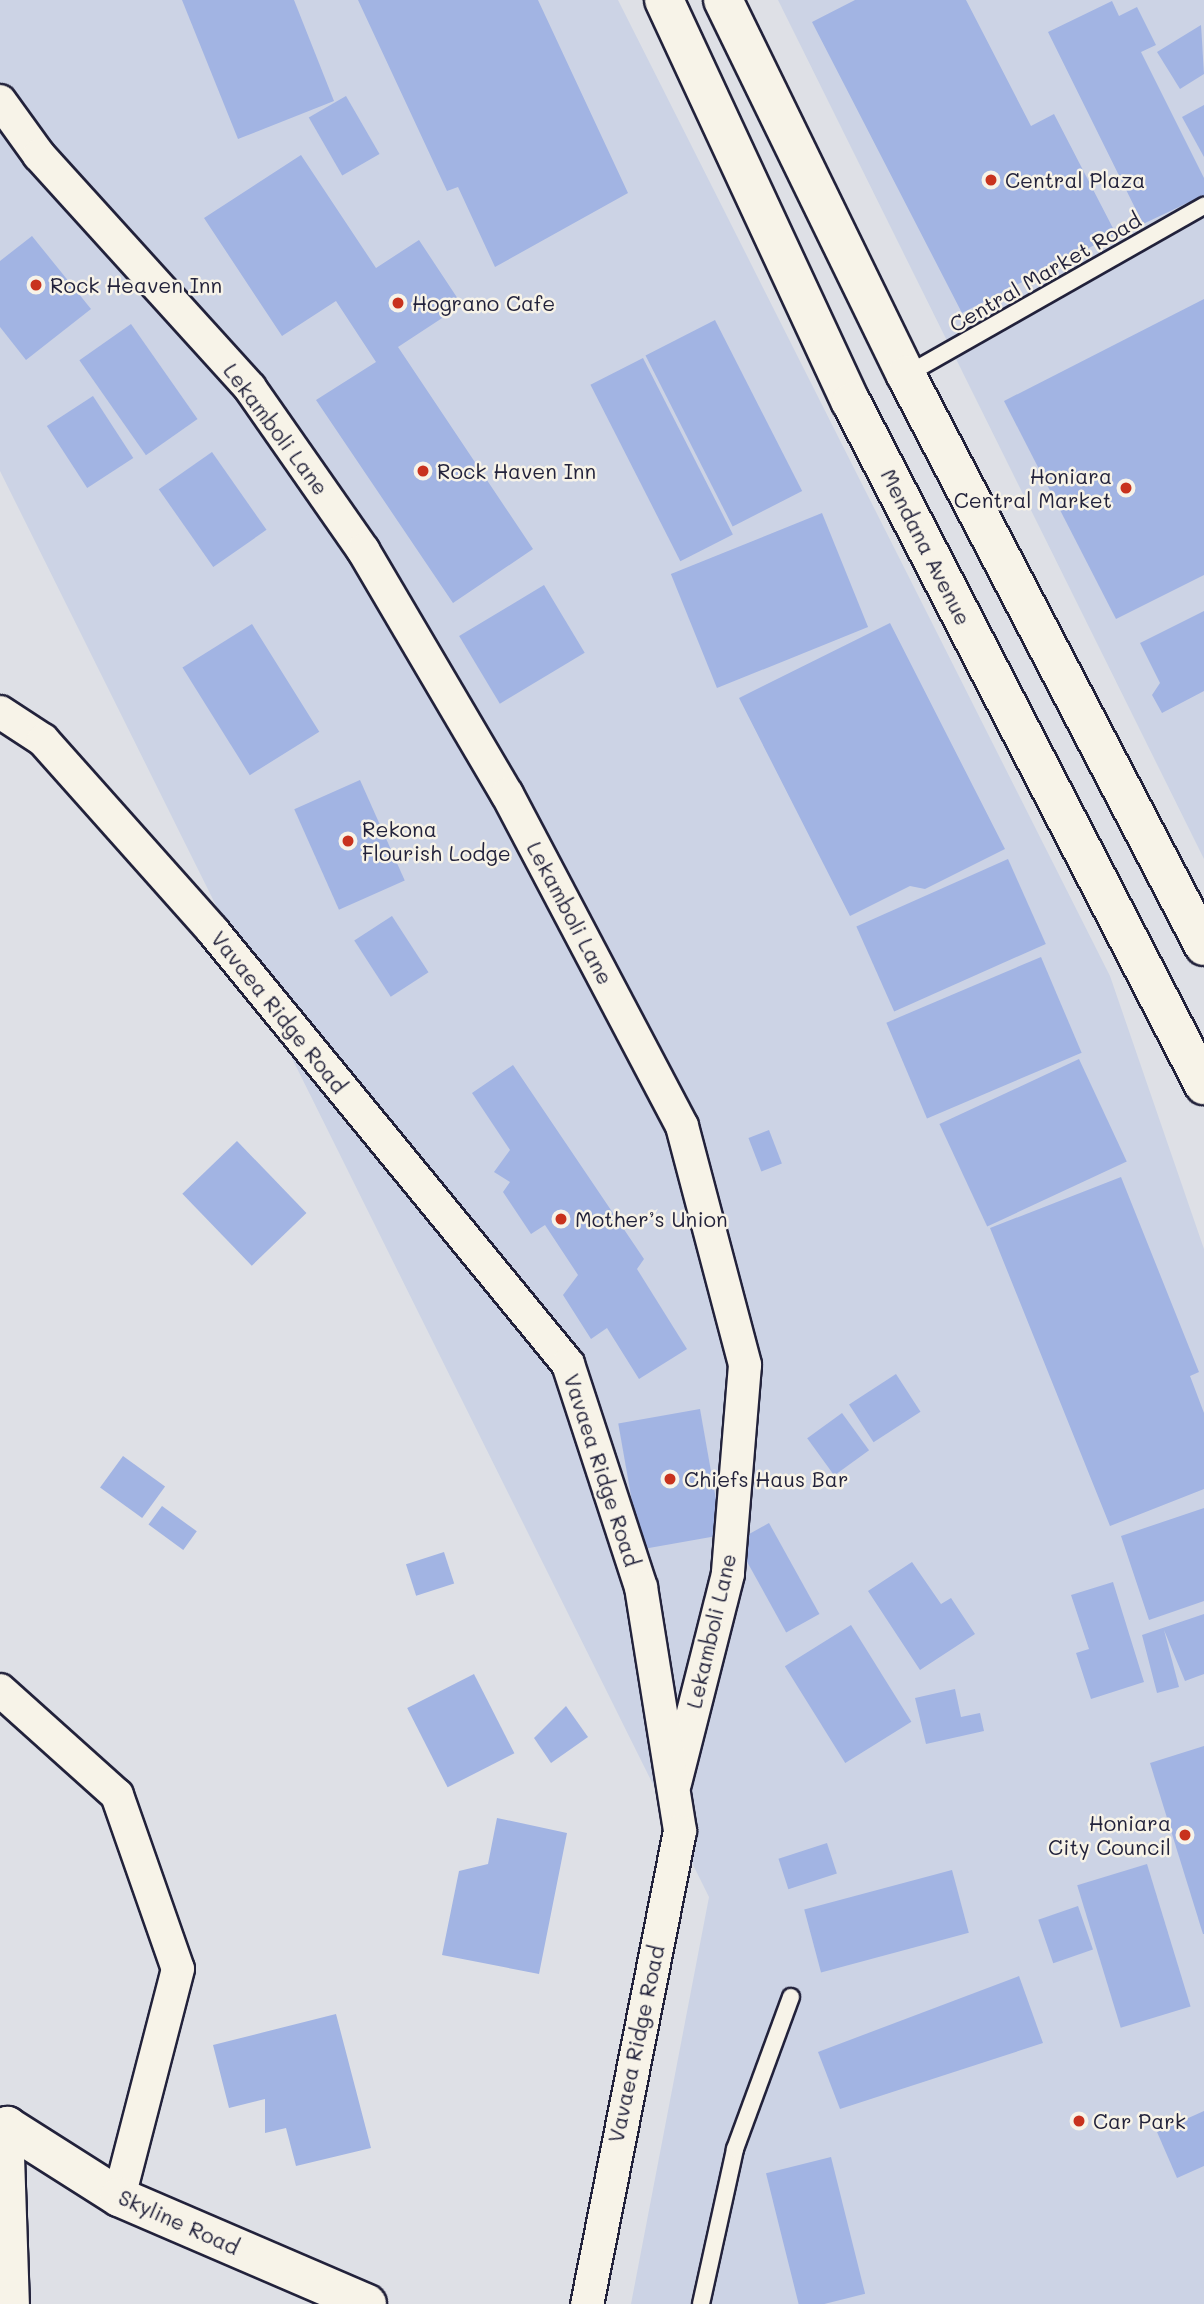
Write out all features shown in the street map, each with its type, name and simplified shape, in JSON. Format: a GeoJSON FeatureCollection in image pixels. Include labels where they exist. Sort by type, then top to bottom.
{"type":"FeatureCollection","features":[{"type":"Feature","properties":{"kind":"main road","name":"Mendana Avenue"},"geometry":{"type":"LineString","coordinates":[[664,0],[851,402],[1204,1084]]}},
{"type":"Feature","properties":{"kind":"main road"},"geometry":{"type":"LineString","coordinates":[[723,0],[906,375],[1204,946]]}},
{"type":"Feature","properties":{"kind":"main road","name":"Skyline Road"},"geometry":{"type":"LineString","coordinates":[[2,2125],[119,2197],[367,2304]]}},
{"type":"Feature","properties":{"kind":"street","name":"Lekamboli Lane"},"geometry":{"type":"LineString","coordinates":[[0,100],[39,155],[250,388],[363,550],[507,794],[682,1126],[744,1365],[728,1574],[675,1783]]}},
{"type":"Feature","properties":{"kind":"street","name":"Vavaea Ridge Road"},"geometry":{"type":"LineString","coordinates":[[0,712],[43,740],[213,931],[568,1364],[641,1587],[675,1783],[680,1831],[587,2304]]}},
{"type":"Feature","properties":{"kind":"street"},"geometry":{"type":"LineString","coordinates":[[0,1690],[117,1795],[178,1969],[119,2197]]}},
{"type":"Feature","properties":{"kind":"street"},"geometry":{"type":"LineString","coordinates":[[2,2125],[13,2304]]}},
{"type":"Feature","properties":{"kind":"lane","name":"Central Market Road"},"geometry":{"type":"LineString","coordinates":[[906,375],[1204,206]]}},
{"type":"Feature","properties":{"kind":"lane"},"geometry":{"type":"LineString","coordinates":[[701,2304],[735,2150],[791,1997]]}},
{"type":"Feature","properties":{"kind":"shaded area"},"geometry":{"type":"Polygon","coordinates":[[[0,0],[618,0],[1110,976],[1204,1249],[1204,2304],[631,2304],[709,1897],[0,471],[0,0]]]}},
{"type":"Feature","properties":{"kind":"shaded area"},"geometry":{"type":"Polygon","coordinates":[[[778,0],[1204,0],[1204,859],[778,0]]]}},
{"type":"Feature","properties":{"kind":"building"},"geometry":{"type":"Polygon","coordinates":[[[182,0],[294,0],[334,101],[238,139],[182,0]]]}},
{"type":"Feature","properties":{"kind":"building"},"geometry":{"type":"Polygon","coordinates":[[[358,0],[538,0],[628,193],[495,267],[458,187],[447,191],[358,0]]]}},
{"type":"Feature","properties":{"kind":"building","name":"Central Plaza"},"geometry":{"type":"Polygon","coordinates":[[[855,0],[966,0],[1031,126],[1054,114],[1116,234],[962,313],[812,22],[855,0]]]}},
{"type":"Feature","properties":{"kind":"building"},"geometry":{"type":"Polygon","coordinates":[[[1112,1],[1119,16],[1137,7],[1156,45],[1141,52],[1204,178],[1204,195],[1143,224],[1048,32],[1112,1]]]}},
{"type":"Feature","properties":{"kind":"building"},"geometry":{"type":"Polygon","coordinates":[[[1201,25],[1204,74],[1180,89],[1157,52],[1201,25]]]}},
{"type":"Feature","properties":{"kind":"building"},"geometry":{"type":"Polygon","coordinates":[[[346,96],[380,154],[342,176],[309,118],[346,96]]]}},
{"type":"Feature","properties":{"kind":"building"},"geometry":{"type":"Polygon","coordinates":[[[1204,105],[1204,157],[1182,117],[1204,105]]]}},
{"type":"Feature","properties":{"kind":"building"},"geometry":{"type":"Polygon","coordinates":[[[301,155],[376,268],[419,240],[462,305],[398,347],[533,549],[453,603],[316,400],[376,362],[336,301],[282,336],[204,218],[301,155]]]}},
{"type":"Feature","properties":{"kind":"building","name":"Rock Heaven Inn"},"geometry":{"type":"Polygon","coordinates":[[[32,236],[91,309],[26,360],[0,327],[0,261],[32,236]]]}},
{"type":"Feature","properties":{"kind":"building","name":"Honiara Central Market"},"geometry":{"type":"Polygon","coordinates":[[[1204,299],[1204,575],[1116,619],[1004,401],[1204,299]]]}},
{"type":"Feature","properties":{"kind":"building"},"geometry":{"type":"Polygon","coordinates":[[[715,320],[802,491],[733,526],[646,355],[715,320]]]}},
{"type":"Feature","properties":{"kind":"building"},"geometry":{"type":"Polygon","coordinates":[[[131,324],[198,419],[146,455],[79,360],[131,324]]]}},
{"type":"Feature","properties":{"kind":"building"},"geometry":{"type":"Polygon","coordinates":[[[643,358],[733,534],[680,561],[590,385],[643,358]]]}},
{"type":"Feature","properties":{"kind":"building"},"geometry":{"type":"Polygon","coordinates":[[[93,396],[133,458],[87,488],[47,426],[93,396]]]}},
{"type":"Feature","properties":{"kind":"building"},"geometry":{"type":"Polygon","coordinates":[[[212,452],[266,530],[213,567],[159,489],[212,452]]]}},
{"type":"Feature","properties":{"kind":"building"},"geometry":{"type":"Polygon","coordinates":[[[822,513],[868,627],[717,688],[671,574],[822,513]]]}},
{"type":"Feature","properties":{"kind":"building"},"geometry":{"type":"Polygon","coordinates":[[[544,585],[585,653],[500,704],[459,636],[544,585]]]}},
{"type":"Feature","properties":{"kind":"building"},"geometry":{"type":"Polygon","coordinates":[[[1204,611],[1204,691],[1162,713],[1152,695],[1160,683],[1140,643],[1204,611]]]}},
{"type":"Feature","properties":{"kind":"building"},"geometry":{"type":"Polygon","coordinates":[[[890,623],[1005,849],[925,889],[910,886],[850,916],[739,698],[890,623]]]}},
{"type":"Feature","properties":{"kind":"building"},"geometry":{"type":"Polygon","coordinates":[[[252,624],[319,732],[250,775],[182,667],[252,624]]]}},
{"type":"Feature","properties":{"kind":"building"},"geometry":{"type":"Polygon","coordinates":[[[360,780],[405,880],[339,910],[294,809],[360,780]]]}},
{"type":"Feature","properties":{"kind":"building"},"geometry":{"type":"Polygon","coordinates":[[[1008,859],[1046,944],[894,1011],[856,927],[1008,859]]]}},
{"type":"Feature","properties":{"kind":"building"},"geometry":{"type":"Polygon","coordinates":[[[392,916],[428,972],[391,997],[354,941],[392,916]]]}},
{"type":"Feature","properties":{"kind":"building"},"geometry":{"type":"Polygon","coordinates":[[[1041,957],[1082,1053],[927,1118],[886,1023],[1041,957]]]}},
{"type":"Feature","properties":{"kind":"building"},"geometry":{"type":"Polygon","coordinates":[[[1079,1059],[1127,1161],[987,1226],[939,1124],[1079,1059]]]}},
{"type":"Feature","properties":{"kind":"building"},"geometry":{"type":"Polygon","coordinates":[[[513,1065],[644,1259],[637,1269],[687,1349],[639,1379],[607,1328],[591,1339],[563,1295],[578,1275],[545,1225],[531,1234],[503,1192],[510,1182],[494,1172],[510,1150],[472,1093],[513,1065]]]}},
{"type":"Feature","properties":{"kind":"building"},"geometry":{"type":"Polygon","coordinates":[[[769,1130],[782,1164],[761,1171],[748,1138],[769,1130]]]}},
{"type":"Feature","properties":{"kind":"building"},"geometry":{"type":"Polygon","coordinates":[[[237,1141],[306,1213],[252,1266],[182,1194],[237,1141]]]}},
{"type":"Feature","properties":{"kind":"building"},"geometry":{"type":"Polygon","coordinates":[[[1121,1177],[1199,1372],[1190,1376],[1204,1413],[1204,1489],[1110,1526],[990,1228],[1121,1177]]]}},
{"type":"Feature","properties":{"kind":"building"},"geometry":{"type":"Polygon","coordinates":[[[896,1374],[921,1412],[874,1442],[849,1404],[896,1374]]]}},
{"type":"Feature","properties":{"kind":"building"},"geometry":{"type":"Polygon","coordinates":[[[700,1409],[722,1535],[640,1549],[618,1423],[700,1409]]]}},
{"type":"Feature","properties":{"kind":"building"},"geometry":{"type":"Polygon","coordinates":[[[842,1413],[869,1450],[834,1475],[807,1438],[842,1413]]]}},
{"type":"Feature","properties":{"kind":"building"},"geometry":{"type":"Polygon","coordinates":[[[123,1456],[165,1487],[142,1518],[100,1488],[123,1456]]]}},
{"type":"Feature","properties":{"kind":"building"},"geometry":{"type":"Polygon","coordinates":[[[162,1506],[197,1531],[183,1550],[148,1525],[162,1506]]]}},
{"type":"Feature","properties":{"kind":"building"},"geometry":{"type":"Polygon","coordinates":[[[1204,1508],[1204,1601],[1149,1620],[1121,1536],[1204,1508]]]}},
{"type":"Feature","properties":{"kind":"building"},"geometry":{"type":"Polygon","coordinates":[[[769,1523],[819,1614],[786,1632],[736,1541],[769,1523]]]}},
{"type":"Feature","properties":{"kind":"building"},"geometry":{"type":"Polygon","coordinates":[[[444,1552],[454,1583],[416,1596],[406,1564],[444,1552]]]}},
{"type":"Feature","properties":{"kind":"building"},"geometry":{"type":"Polygon","coordinates":[[[912,1562],[941,1604],[951,1598],[975,1634],[920,1670],[868,1591],[912,1562]]]}},
{"type":"Feature","properties":{"kind":"building"},"geometry":{"type":"Polygon","coordinates":[[[1113,1582],[1144,1682],[1091,1699],[1076,1653],[1089,1649],[1071,1595],[1113,1582]]]}},
{"type":"Feature","properties":{"kind":"building"},"geometry":{"type":"Polygon","coordinates":[[[1204,1614],[1204,1674],[1185,1681],[1164,1630],[1179,1687],[1157,1693],[1142,1635],[1204,1614]]]}},
{"type":"Feature","properties":{"kind":"building"},"geometry":{"type":"Polygon","coordinates":[[[851,1625],[911,1722],[845,1763],[785,1666],[851,1625]]]}},
{"type":"Feature","properties":{"kind":"building"},"geometry":{"type":"Polygon","coordinates":[[[474,1674],[514,1753],[448,1787],[407,1708],[474,1674]]]}},
{"type":"Feature","properties":{"kind":"building"},"geometry":{"type":"Polygon","coordinates":[[[955,1689],[961,1717],[980,1713],[984,1731],[926,1744],[915,1698],[955,1689]]]}},
{"type":"Feature","properties":{"kind":"building"},"geometry":{"type":"Polygon","coordinates":[[[566,1706],[588,1737],[551,1763],[534,1738],[566,1706]]]}},
{"type":"Feature","properties":{"kind":"building"},"geometry":{"type":"Polygon","coordinates":[[[1204,1746],[1204,1934],[1203,1934],[1150,1763],[1204,1746]]]}},
{"type":"Feature","properties":{"kind":"building"},"geometry":{"type":"Polygon","coordinates":[[[497,1818],[567,1833],[539,1974],[442,1955],[459,1871],[488,1864],[497,1818]]]}},
{"type":"Feature","properties":{"kind":"building"},"geometry":{"type":"Polygon","coordinates":[[[827,1843],[837,1873],[788,1889],[778,1859],[827,1843]]]}},
{"type":"Feature","properties":{"kind":"building"},"geometry":{"type":"Polygon","coordinates":[[[1147,1864],[1191,2006],[1121,2028],[1077,1885],[1147,1864]]]}},
{"type":"Feature","properties":{"kind":"building"},"geometry":{"type":"Polygon","coordinates":[[[952,1870],[969,1933],[821,1972],[804,1910],[952,1870]]]}},
{"type":"Feature","properties":{"kind":"building"},"geometry":{"type":"Polygon","coordinates":[[[1078,1906],[1093,1949],[1053,1963],[1038,1920],[1078,1906]]]}},
{"type":"Feature","properties":{"kind":"building"},"geometry":{"type":"Polygon","coordinates":[[[1019,1976],[1043,2043],[840,2109],[818,2052],[1019,1976]]]}},
{"type":"Feature","properties":{"kind":"building"},"geometry":{"type":"Polygon","coordinates":[[[336,2014],[371,2148],[296,2166],[286,2128],[265,2133],[265,2099],[229,2108],[213,2045],[336,2014]]]}},
{"type":"Feature","properties":{"kind":"building"},"geometry":{"type":"Polygon","coordinates":[[[1204,2111],[1204,2166],[1177,2178],[1157,2132],[1204,2111]]]}},
{"type":"Feature","properties":{"kind":"building"},"geometry":{"type":"Polygon","coordinates":[[[831,2157],[865,2294],[824,2304],[799,2304],[766,2173],[831,2157]]]}},
{"type":"Feature","properties":{"kind":"place","name":"Central Plaza"},"geometry":{"type":"Point","coordinates":[991,180]}},
{"type":"Feature","properties":{"kind":"place","name":"Rock Heaven Inn"},"geometry":{"type":"Point","coordinates":[36,285]}},
{"type":"Feature","properties":{"kind":"place","name":"Hograno Cafe"},"geometry":{"type":"Point","coordinates":[398,303]}},
{"type":"Feature","properties":{"kind":"place","name":"Rock Haven Inn"},"geometry":{"type":"Point","coordinates":[423,471]}},
{"type":"Feature","properties":{"kind":"place","name":"Honiara Central Market"},"geometry":{"type":"Point","coordinates":[1126,488]}},
{"type":"Feature","properties":{"kind":"place","name":"Rekona Flourish Lodge"},"geometry":{"type":"Point","coordinates":[348,841]}},
{"type":"Feature","properties":{"kind":"place","name":"Mother’s Union"},"geometry":{"type":"Point","coordinates":[561,1219]}},
{"type":"Feature","properties":{"kind":"place","name":"Chiefs Haus Bar"},"geometry":{"type":"Point","coordinates":[670,1479]}},
{"type":"Feature","properties":{"kind":"place","name":"Honiara City Council"},"geometry":{"type":"Point","coordinates":[1185,1835]}},
{"type":"Feature","properties":{"kind":"place","name":"Car Park"},"geometry":{"type":"Point","coordinates":[1079,2121]}}]}
